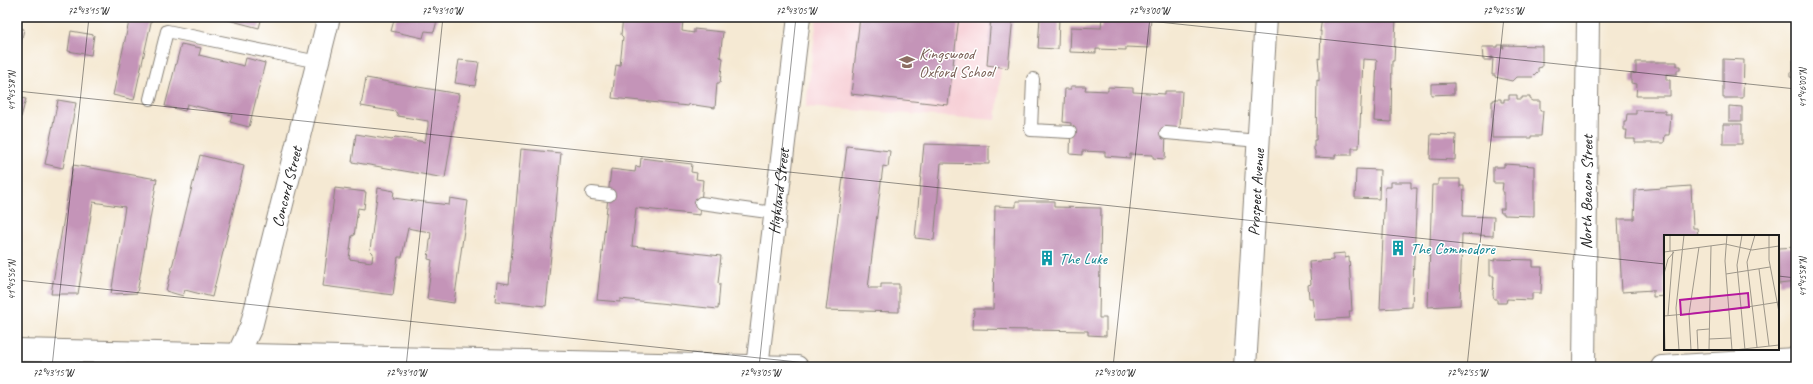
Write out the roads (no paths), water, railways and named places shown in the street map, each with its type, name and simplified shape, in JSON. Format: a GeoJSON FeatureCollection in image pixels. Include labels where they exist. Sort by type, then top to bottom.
{"type":"FeatureCollection","features":[{"type":"Feature","properties":{"kind":"main road","name":"Concord Street"},"geometry":{"type":"LineString","coordinates":[[236,361],[251,328],[329,17]]}},
{"type":"Feature","properties":{"kind":"main road","name":"Highland Street"},"geometry":{"type":"LineString","coordinates":[[757,366],[799,17]]}},
{"type":"Feature","properties":{"kind":"main road","name":"Prospect Avenue"},"geometry":{"type":"LineString","coordinates":[[1245,367],[1266,17]]}},
{"type":"Feature","properties":{"kind":"main road","name":"North Beacon Street"},"geometry":{"type":"LineString","coordinates":[[1584,367],[1588,17]]}},
{"type":"Feature","properties":{"kind":"main road"},"geometry":{"type":"LineString","coordinates":[[17,350],[236,361],[797,367]]}},
{"type":"Feature","properties":{"kind":"main road"},"geometry":{"type":"LineString","coordinates":[[1662,367],[1796,359]]}},
{"type":"Feature","properties":{"kind":"lane"},"geometry":{"type":"LineString","coordinates":[[150,98],[167,31],[318,62]]}},
{"type":"Feature","properties":{"kind":"lane"},"geometry":{"type":"LineString","coordinates":[[1033,79],[1031,130],[1070,132]]}},
{"type":"Feature","properties":{"kind":"lane"},"geometry":{"type":"LineString","coordinates":[[1166,133],[1258,141]]}},
{"type":"Feature","properties":{"kind":"lane"},"geometry":{"type":"LineString","coordinates":[[592,193],[609,195]]}},
{"type":"Feature","properties":{"kind":"lane"},"geometry":{"type":"LineString","coordinates":[[701,203],[775,213]]}},
{"type":"Feature","properties":{"kind":"place","name":"Kingswood Oxford School"},"geometry":{"type":"Point","coordinates":[907,62]}},
{"type":"Feature","properties":{"kind":"place","name":"The Commodore"},"geometry":{"type":"Point","coordinates":[1398,248]}},
{"type":"Feature","properties":{"kind":"place","name":"The Luke"},"geometry":{"type":"Point","coordinates":[1047,258]}}]}
